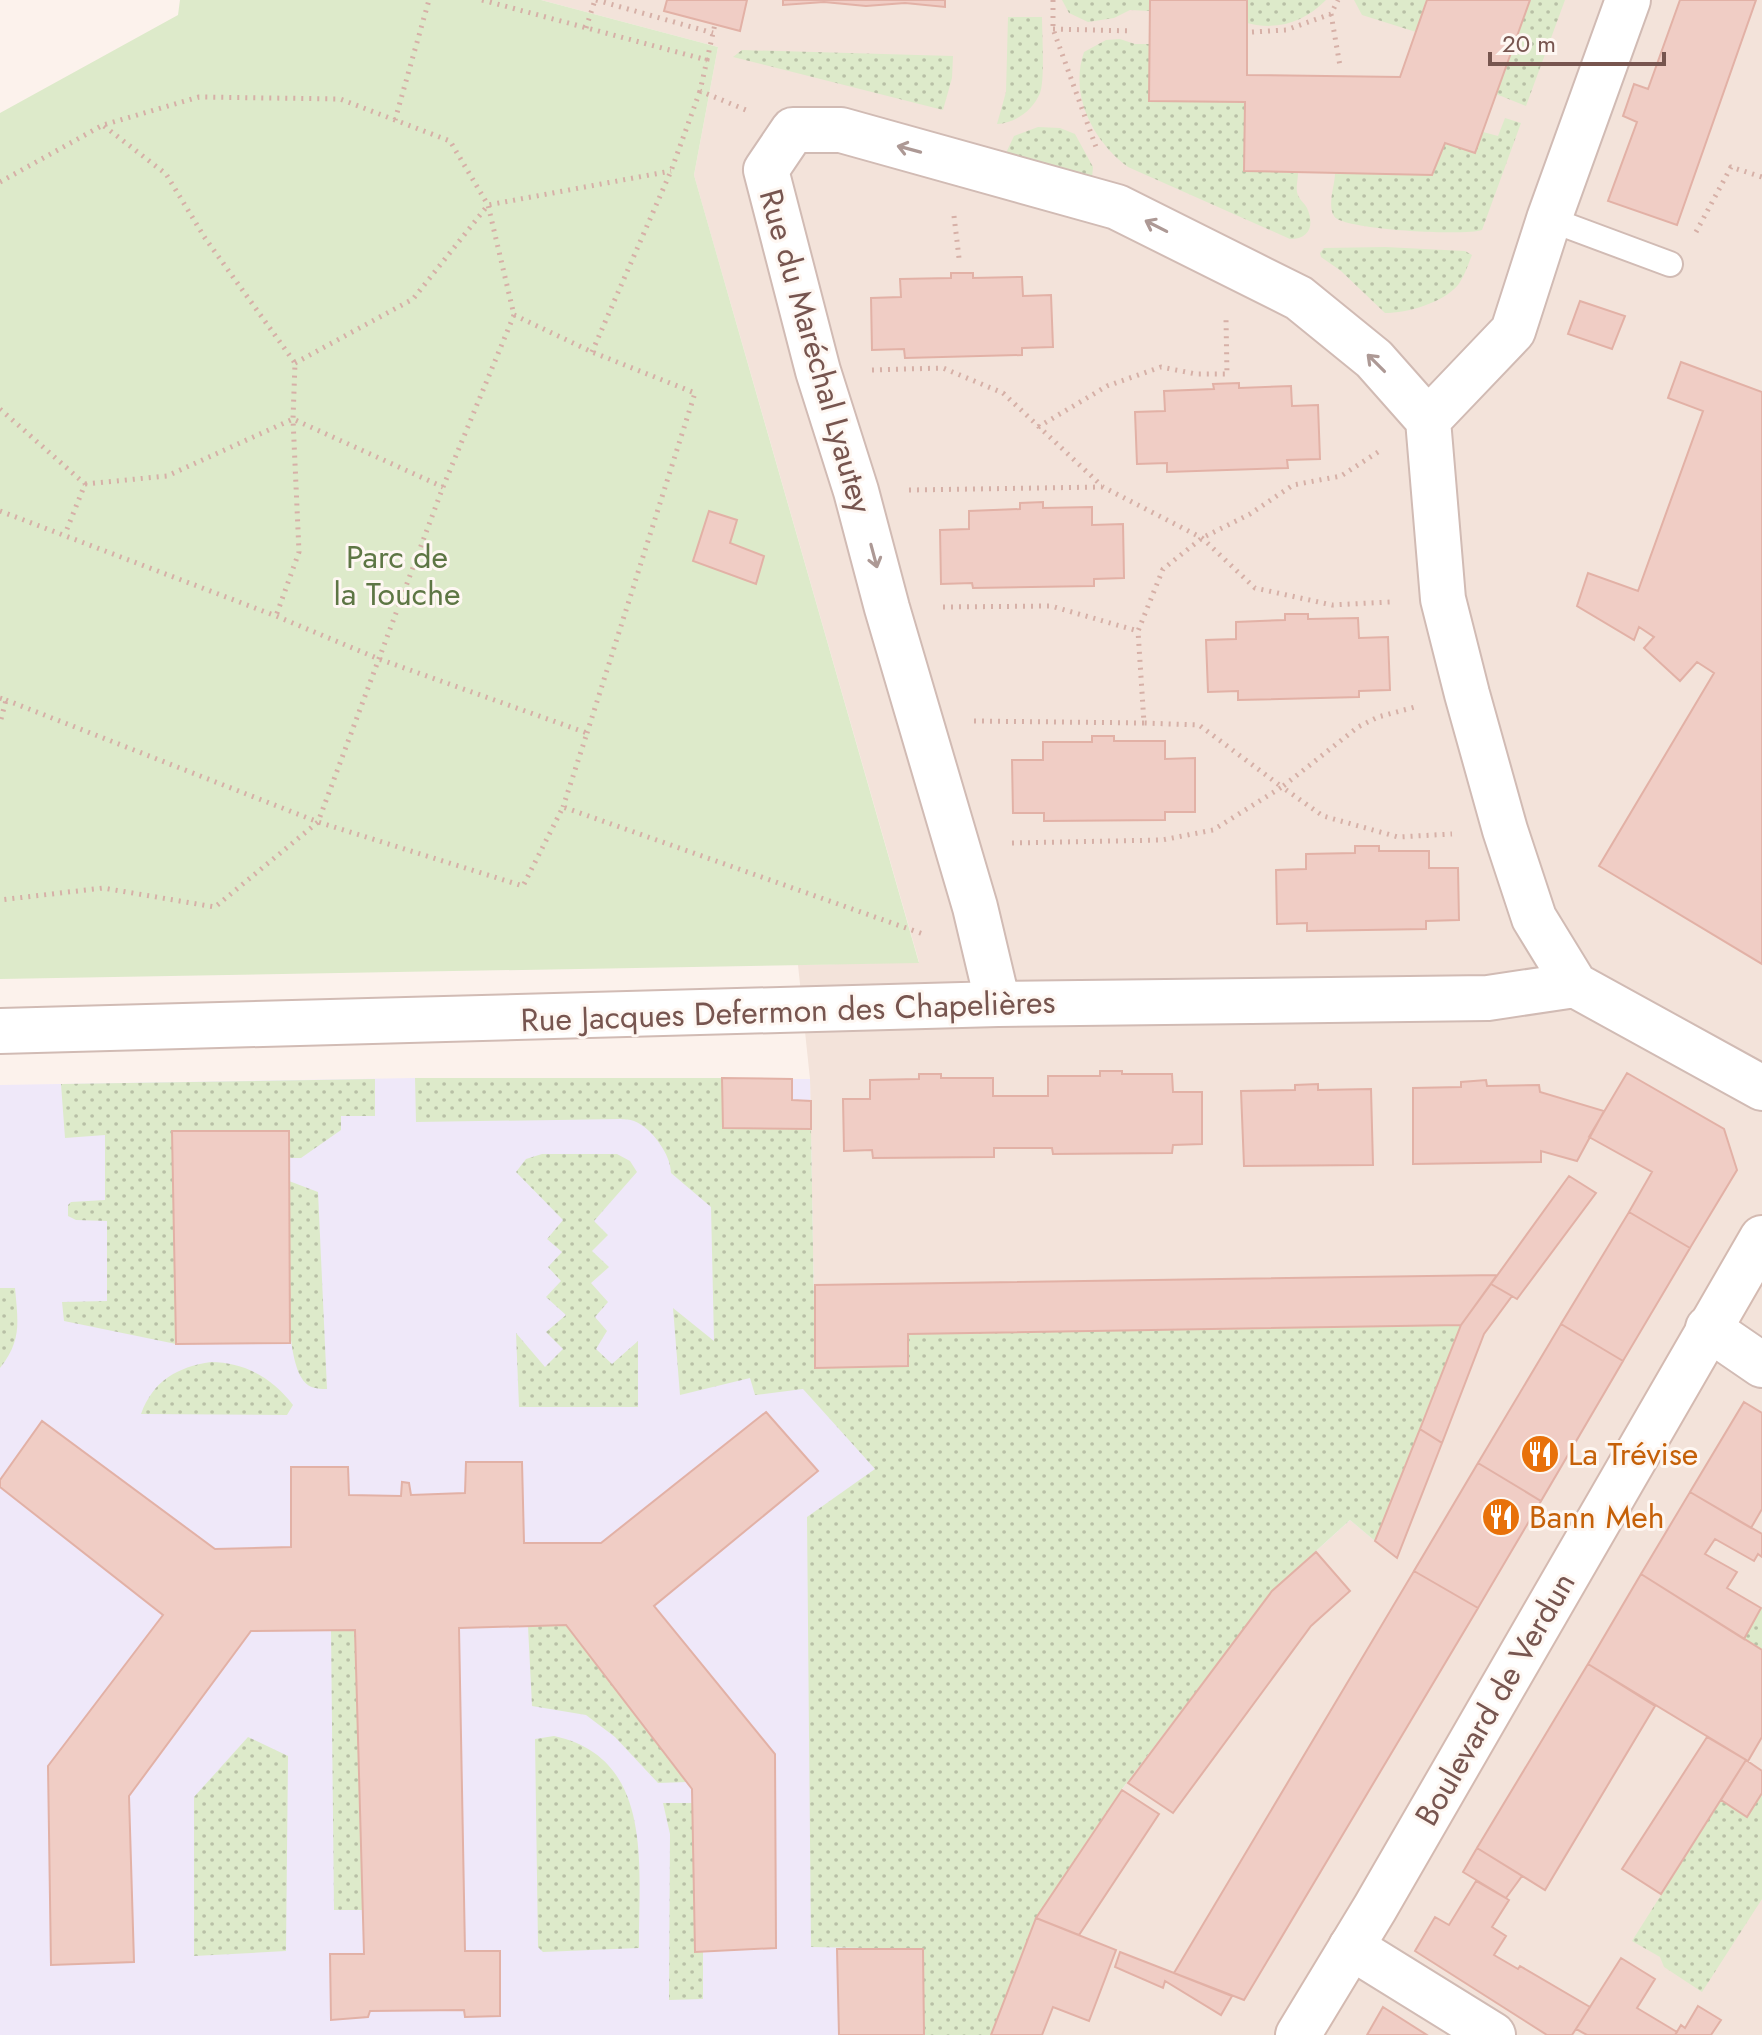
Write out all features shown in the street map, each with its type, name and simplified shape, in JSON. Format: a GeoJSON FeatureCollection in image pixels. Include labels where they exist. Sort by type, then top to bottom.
{"type":"FeatureCollection","features":[{"type":"Feature","properties":{"kind":"street"},"geometry":{"type":"LineString","coordinates":[[1428,420],[1513,331],[1549,219],[1628,0]]}},
{"type":"Feature","properties":{"kind":"street"},"geometry":{"type":"LineString","coordinates":[[793,130],[841,130],[1117,207],[1299,298],[1374,359],[1428,420],[1443,599],[1505,830],[1534,918],[1575,985],[1762,1088]]}},
{"type":"Feature","properties":{"kind":"street","name":"Rue du Maréchal Lyautey"},"geometry":{"type":"LineString","coordinates":[[793,130],[766,170],[818,371],[856,491],[975,907],[998,1004]]}},
{"type":"Feature","properties":{"kind":"street","name":"Rue Jacques Defermon des Chapelières"},"geometry":{"type":"LineString","coordinates":[[0,1031],[998,1004],[1488,998],[1575,985]]}},
{"type":"Feature","properties":{"kind":"street","name":"Boulevard de Verdun"},"geometry":{"type":"LineString","coordinates":[[1298,2035],[1762,1238]]}},
{"type":"Feature","properties":{"kind":"street"},"geometry":{"type":"LineString","coordinates":[[1708,1328],[1762,1365]]}},
{"type":"Feature","properties":{"kind":"street"},"geometry":{"type":"LineString","coordinates":[[1351,1947],[1493,2035]]}},
{"type":"Feature","properties":{"kind":"lane"},"geometry":{"type":"LineString","coordinates":[[1549,219],[1660,261]]}},
{"type":"Feature","properties":{"kind":"path"},"geometry":{"type":"LineString","coordinates":[[395,120],[429,0]]}},
{"type":"Feature","properties":{"kind":"path"},"geometry":{"type":"LineString","coordinates":[[482,0],[707,60]]}},
{"type":"Feature","properties":{"kind":"path"},"geometry":{"type":"LineString","coordinates":[[586,28],[595,0],[713,33]]}},
{"type":"Feature","properties":{"kind":"path"},"geometry":{"type":"LineString","coordinates":[[1053,0],[1053,29],[1117,207]]}},
{"type":"Feature","properties":{"kind":"path"},"geometry":{"type":"LineString","coordinates":[[1338,0],[1331,14],[1340,66]]}},
{"type":"Feature","properties":{"kind":"path"},"geometry":{"type":"LineString","coordinates":[[1252,32],[1286,30],[1331,14]]}},
{"type":"Feature","properties":{"kind":"path"},"geometry":{"type":"LineString","coordinates":[[592,352],[671,171],[700,91],[715,24]]}},
{"type":"Feature","properties":{"kind":"path"},"geometry":{"type":"LineString","coordinates":[[1053,29],[1133,31]]}},
{"type":"Feature","properties":{"kind":"path"},"geometry":{"type":"LineString","coordinates":[[700,91],[793,130]]}},
{"type":"Feature","properties":{"kind":"path"},"geometry":{"type":"LineString","coordinates":[[0,182],[103,125],[199,97],[340,99],[450,141],[488,205],[514,315],[443,487],[318,822],[215,907],[103,888],[0,900]]}},
{"type":"Feature","properties":{"kind":"path"},"geometry":{"type":"LineString","coordinates":[[103,125],[166,174],[205,238],[295,363],[293,419],[299,552],[276,616]]}},
{"type":"Feature","properties":{"kind":"path"},"geometry":{"type":"LineString","coordinates":[[1660,261],[1658,231],[1691,241],[1731,167],[1762,177]]}},
{"type":"Feature","properties":{"kind":"path"},"geometry":{"type":"LineString","coordinates":[[295,363],[413,299],[488,205],[671,171]]}},
{"type":"Feature","properties":{"kind":"path"},"geometry":{"type":"LineString","coordinates":[[0,723],[3,699],[318,822],[523,886],[563,807],[695,393],[592,352],[514,315]]}},
{"type":"Feature","properties":{"kind":"path"},"geometry":{"type":"LineString","coordinates":[[1038,427],[1107,386],[1161,367],[1196,374],[1227,374]]}},
{"type":"Feature","properties":{"kind":"path"},"geometry":{"type":"LineString","coordinates":[[818,371],[943,368],[1003,393],[1103,487],[1202,538],[1255,588],[1332,605],[1443,599]]}},
{"type":"Feature","properties":{"kind":"path"},"geometry":{"type":"LineString","coordinates":[[0,409],[85,484],[167,476],[293,419],[443,487]]}},
{"type":"Feature","properties":{"kind":"path"},"geometry":{"type":"LineString","coordinates":[[1144,723],[1138,631],[1163,569],[1202,538],[1250,514],[1293,485],[1341,476],[1428,420]]}},
{"type":"Feature","properties":{"kind":"path"},"geometry":{"type":"LineString","coordinates":[[65,534],[85,484]]}},
{"type":"Feature","properties":{"kind":"path"},"geometry":{"type":"LineString","coordinates":[[856,491],[1103,487]]}},
{"type":"Feature","properties":{"kind":"path"},"geometry":{"type":"LineString","coordinates":[[0,511],[276,616],[379,659],[587,733]]}},
{"type":"Feature","properties":{"kind":"path"},"geometry":{"type":"LineString","coordinates":[[887,608],[1051,606],[1138,631]]}},
{"type":"Feature","properties":{"kind":"path"},"geometry":{"type":"LineString","coordinates":[[956,844],[1162,840],[1213,830],[1282,787],[1358,727],[1378,717],[1467,694]]}},
{"type":"Feature","properties":{"kind":"path"},"geometry":{"type":"LineString","coordinates":[[921,721],[1199,725],[1323,816],[1398,837],[1505,830]]}},
{"type":"Feature","properties":{"kind":"path"},"geometry":{"type":"LineString","coordinates":[[563,807],[985,956]]}},
{"type":"Feature","properties":{"kind":"shaded area"},"geometry":{"type":"Polygon","coordinates":[[[541,0],[1762,0],[1762,2035],[991,2035],[1036,1918],[1122,1789],[1272,1591],[1351,1519],[1375,1540],[1460,1326],[908,1366],[815,1368],[810,1079],[798,965],[919,962],[694,175],[718,47],[541,0]]]}},
{"type":"Feature","properties":{"kind":"shaded area"},"geometry":{"type":"Polygon","coordinates":[[[415,1078],[810,1079],[815,1368],[1461,1325],[1375,1541],[1350,1520],[1272,1591],[1122,1789],[1036,1918],[991,2035],[0,2035],[0,1085],[415,1078]]]}},
{"type":"Feature","properties":{"kind":"green space","name":"Parc de la Touche"},"geometry":{"type":"Polygon","coordinates":[[[180,0],[541,0],[718,47],[694,175],[919,963],[0,979],[0,113],[178,15],[180,0]]]}},
{"type":"Feature","properties":{"kind":"green space"},"geometry":{"type":"Polygon","coordinates":[[[1062,0],[1150,0],[1150,11],[1130,10],[1114,18],[1088,22],[1069,13],[1062,0]]]}},
{"type":"Feature","properties":{"kind":"green space"},"geometry":{"type":"Polygon","coordinates":[[[1247,0],[1326,0],[1300,19],[1269,26],[1247,23],[1247,0]]]}},
{"type":"Feature","properties":{"kind":"green space"},"geometry":{"type":"Polygon","coordinates":[[[1354,0],[1427,0],[1416,32],[1362,15],[1354,0]]]}},
{"type":"Feature","properties":{"kind":"green space"},"geometry":{"type":"Polygon","coordinates":[[[1530,0],[1565,0],[1526,106],[1496,94],[1530,0]]]}},
{"type":"Feature","properties":{"kind":"green space"},"geometry":{"type":"Polygon","coordinates":[[[1008,17],[1042,17],[1042,78],[1040,93],[1028,110],[1011,121],[997,124],[1006,92],[1008,17]]]}},
{"type":"Feature","properties":{"kind":"green space"},"geometry":{"type":"Polygon","coordinates":[[[1120,39],[1135,44],[1150,44],[1245,102],[1244,170],[1298,173],[1298,194],[1310,220],[1306,234],[1290,239],[1128,167],[1115,156],[1087,116],[1082,100],[1080,68],[1084,52],[1106,40],[1120,39]]]}},
{"type":"Feature","properties":{"kind":"green space"},"geometry":{"type":"Polygon","coordinates":[[[742,50],[953,56],[952,78],[943,110],[733,57],[742,50]]]}},
{"type":"Feature","properties":{"kind":"green space"},"geometry":{"type":"Polygon","coordinates":[[[1505,118],[1521,123],[1482,230],[1430,232],[1379,228],[1342,221],[1334,216],[1331,201],[1335,173],[1432,175],[1445,143],[1475,153],[1483,132],[1498,136],[1505,118]]]}},
{"type":"Feature","properties":{"kind":"green space"},"geometry":{"type":"Polygon","coordinates":[[[1038,127],[1060,128],[1075,134],[1093,167],[1092,178],[1006,153],[1014,136],[1038,127]]]}},
{"type":"Feature","properties":{"kind":"green space"},"geometry":{"type":"Polygon","coordinates":[[[1324,248],[1465,251],[1472,255],[1458,285],[1443,297],[1414,309],[1385,313],[1320,253],[1324,248]]]}},
{"type":"Feature","properties":{"kind":"green space"},"geometry":{"type":"Polygon","coordinates":[[[415,1078],[722,1078],[723,1128],[811,1129],[815,1368],[908,1334],[1461,1325],[1375,1541],[1350,1520],[1272,1591],[1122,1789],[1036,1918],[991,2035],[924,2035],[922,1949],[811,1947],[807,1517],[875,1469],[803,1389],[755,1395],[750,1378],[680,1395],[673,1308],[714,1341],[711,1207],[671,1173],[664,1150],[647,1130],[632,1120],[621,1119],[416,1122],[415,1078]]]}},
{"type":"Feature","properties":{"kind":"green space"},"geometry":{"type":"Polygon","coordinates":[[[375,1079],[375,1116],[341,1116],[341,1130],[301,1158],[289,1158],[288,1131],[172,1131],[176,1344],[64,1321],[62,1302],[107,1301],[107,1221],[76,1220],[68,1216],[71,1202],[105,1200],[105,1135],[65,1138],[61,1084],[375,1079]]]}},
{"type":"Feature","properties":{"kind":"green space"},"geometry":{"type":"Polygon","coordinates":[[[542,1154],[617,1154],[630,1161],[637,1172],[594,1221],[608,1235],[592,1251],[609,1267],[591,1283],[608,1302],[595,1317],[607,1331],[596,1349],[612,1364],[638,1341],[638,1407],[519,1407],[516,1333],[545,1367],[563,1349],[546,1332],[566,1315],[546,1297],[561,1281],[548,1267],[562,1252],[547,1239],[563,1220],[516,1172],[526,1159],[542,1154]]]}},
{"type":"Feature","properties":{"kind":"green space"},"geometry":{"type":"Polygon","coordinates":[[[289,1181],[318,1192],[327,1389],[306,1384],[295,1360],[288,1283],[289,1181]]]}},
{"type":"Feature","properties":{"kind":"green space"},"geometry":{"type":"Polygon","coordinates":[[[0,1288],[15,1288],[17,1321],[12,1348],[0,1368],[0,1288]]]}},
{"type":"Feature","properties":{"kind":"green space"},"geometry":{"type":"Polygon","coordinates":[[[211,1362],[235,1365],[267,1380],[293,1405],[287,1415],[141,1414],[159,1384],[177,1372],[211,1362]]]}},
{"type":"Feature","properties":{"kind":"green space"},"geometry":{"type":"Polygon","coordinates":[[[1762,1607],[1762,1650],[1744,1639],[1762,1607]]]}},
{"type":"Feature","properties":{"kind":"green space"},"geometry":{"type":"Polygon","coordinates":[[[566,1625],[687,1782],[658,1783],[615,1737],[586,1715],[532,1706],[528,1626],[566,1625]]]}},
{"type":"Feature","properties":{"kind":"green space"},"geometry":{"type":"Polygon","coordinates":[[[331,1630],[355,1630],[363,1910],[334,1910],[331,1630]]]}},
{"type":"Feature","properties":{"kind":"green space"},"geometry":{"type":"Polygon","coordinates":[[[554,1736],[587,1748],[610,1767],[625,1792],[639,1852],[639,1948],[543,1952],[538,1947],[535,1739],[554,1736]]]}},
{"type":"Feature","properties":{"kind":"green space"},"geometry":{"type":"Polygon","coordinates":[[[248,1737],[288,1756],[286,1951],[194,1956],[194,1797],[248,1737]]]}},
{"type":"Feature","properties":{"kind":"green space"},"geometry":{"type":"Polygon","coordinates":[[[1762,1793],[1762,1899],[1702,1992],[1664,1967],[1660,1957],[1632,1941],[1721,1800],[1747,1816],[1762,1793]]]}},
{"type":"Feature","properties":{"kind":"green space"},"geometry":{"type":"Polygon","coordinates":[[[663,1803],[693,1803],[695,1951],[703,1952],[703,1999],[669,2000],[670,1834],[663,1803]]]}},
{"type":"Feature","properties":{"kind":"building"},"geometry":{"type":"Polygon","coordinates":[[[667,0],[747,0],[740,31],[664,11],[667,0]]]}},
{"type":"Feature","properties":{"kind":"building"},"geometry":{"type":"Polygon","coordinates":[[[783,0],[945,0],[945,7],[824,2],[783,5],[783,0]]]}},
{"type":"Feature","properties":{"kind":"building"},"geometry":{"type":"Polygon","coordinates":[[[1150,0],[1247,0],[1247,75],[1400,77],[1427,0],[1530,0],[1475,153],[1445,143],[1432,175],[1244,171],[1245,102],[1149,101],[1150,0]]]}},
{"type":"Feature","properties":{"kind":"building"},"geometry":{"type":"Polygon","coordinates":[[[1680,0],[1756,0],[1677,225],[1608,201],[1637,122],[1623,116],[1634,84],[1648,89],[1680,0]]]}},
{"type":"Feature","properties":{"kind":"building"},"geometry":{"type":"Polygon","coordinates":[[[951,273],[973,273],[973,278],[1022,277],[1023,296],[1051,295],[1053,347],[1022,348],[1022,355],[905,358],[904,349],[872,350],[871,298],[901,297],[900,279],[951,278],[951,273]]]}},
{"type":"Feature","properties":{"kind":"building"},"geometry":{"type":"Polygon","coordinates":[[[1580,301],[1625,316],[1612,349],[1568,334],[1580,301]]]}},
{"type":"Feature","properties":{"kind":"building"},"geometry":{"type":"Polygon","coordinates":[[[1681,362],[1762,392],[1762,964],[1599,866],[1714,673],[1697,662],[1680,681],[1644,648],[1654,637],[1639,627],[1634,640],[1577,606],[1588,573],[1638,591],[1703,411],[1668,398],[1681,362]]]}},
{"type":"Feature","properties":{"kind":"building"},"geometry":{"type":"Polygon","coordinates":[[[1239,383],[1239,388],[1291,386],[1292,406],[1318,405],[1320,459],[1287,460],[1288,468],[1167,472],[1167,463],[1137,464],[1135,412],[1165,411],[1164,391],[1214,389],[1213,384],[1239,383]]]}},
{"type":"Feature","properties":{"kind":"building"},"geometry":{"type":"Polygon","coordinates":[[[1043,502],[1043,508],[1092,507],[1092,525],[1123,524],[1124,578],[1094,579],[1094,586],[973,588],[972,583],[941,584],[940,530],[969,529],[969,511],[1020,509],[1020,503],[1043,502]]]}},
{"type":"Feature","properties":{"kind":"building"},"geometry":{"type":"Polygon","coordinates":[[[709,511],[737,520],[730,543],[764,556],[756,584],[693,561],[709,511]]]}},
{"type":"Feature","properties":{"kind":"building"},"geometry":{"type":"Polygon","coordinates":[[[1285,614],[1308,614],[1308,619],[1358,618],[1359,638],[1388,637],[1390,690],[1359,691],[1359,697],[1238,700],[1238,691],[1208,692],[1206,640],[1236,639],[1236,622],[1285,620],[1285,614]]]}},
{"type":"Feature","properties":{"kind":"building"},"geometry":{"type":"Polygon","coordinates":[[[1092,736],[1114,736],[1114,741],[1165,741],[1165,759],[1195,758],[1195,812],[1165,812],[1165,820],[1044,821],[1044,813],[1013,813],[1012,760],[1043,760],[1043,742],[1092,742],[1092,736]]]}},
{"type":"Feature","properties":{"kind":"building"},"geometry":{"type":"Polygon","coordinates":[[[1355,846],[1379,846],[1379,851],[1429,851],[1429,868],[1458,868],[1459,920],[1426,921],[1426,929],[1307,931],[1307,923],[1277,924],[1276,870],[1306,869],[1306,854],[1355,853],[1355,846]]]}},
{"type":"Feature","properties":{"kind":"building"},"geometry":{"type":"Polygon","coordinates":[[[1100,1071],[1172,1074],[1173,1092],[1202,1092],[1202,1144],[1173,1145],[1172,1153],[1053,1154],[1052,1148],[994,1148],[994,1157],[873,1158],[872,1150],[844,1151],[843,1099],[870,1099],[870,1080],[919,1079],[919,1074],[941,1074],[941,1078],[993,1078],[993,1096],[1048,1096],[1048,1076],[1100,1076],[1100,1071]]]}},
{"type":"Feature","properties":{"kind":"building"},"geometry":{"type":"Polygon","coordinates":[[[1627,1073],[1724,1129],[1737,1170],[1690,1248],[1629,1212],[1652,1172],[1589,1137],[1627,1073]]]}},
{"type":"Feature","properties":{"kind":"building"},"geometry":{"type":"Polygon","coordinates":[[[722,1078],[792,1079],[792,1100],[811,1101],[811,1129],[723,1128],[722,1078]]]}},
{"type":"Feature","properties":{"kind":"building"},"geometry":{"type":"Polygon","coordinates":[[[1486,1080],[1487,1086],[1539,1085],[1540,1092],[1604,1111],[1577,1161],[1541,1151],[1541,1162],[1413,1164],[1413,1088],[1461,1087],[1461,1082],[1486,1080]]]}},
{"type":"Feature","properties":{"kind":"building"},"geometry":{"type":"Polygon","coordinates":[[[1318,1084],[1318,1090],[1371,1089],[1373,1165],[1244,1166],[1241,1091],[1295,1090],[1295,1085],[1318,1084]]]}},
{"type":"Feature","properties":{"kind":"building"},"geometry":{"type":"Polygon","coordinates":[[[172,1131],[289,1131],[290,1343],[176,1344],[172,1131]]]}},
{"type":"Feature","properties":{"kind":"building"},"geometry":{"type":"Polygon","coordinates":[[[1569,1176],[1596,1193],[1517,1299],[1491,1284],[1569,1176]]]}},
{"type":"Feature","properties":{"kind":"building"},"geometry":{"type":"Polygon","coordinates":[[[1629,1212],[1690,1248],[1623,1361],[1561,1324],[1629,1212]]]}},
{"type":"Feature","properties":{"kind":"building"},"geometry":{"type":"Polygon","coordinates":[[[1497,1275],[1461,1325],[908,1334],[908,1366],[815,1368],[815,1285],[1497,1275]]]}},
{"type":"Feature","properties":{"kind":"building"},"geometry":{"type":"Polygon","coordinates":[[[1491,1284],[1512,1296],[1484,1334],[1442,1443],[1420,1429],[1461,1325],[1491,1284]]]}},
{"type":"Feature","properties":{"kind":"building"},"geometry":{"type":"Polygon","coordinates":[[[1561,1324],[1623,1361],[1541,1501],[1478,1463],[1561,1324]]]}},
{"type":"Feature","properties":{"kind":"building"},"geometry":{"type":"Polygon","coordinates":[[[1744,1402],[1762,1413],[1762,1509],[1751,1528],[1690,1492],[1744,1402]]]}},
{"type":"Feature","properties":{"kind":"building"},"geometry":{"type":"Polygon","coordinates":[[[766,1412],[818,1471],[654,1606],[775,1754],[776,1948],[695,1952],[692,1789],[566,1625],[459,1628],[465,1951],[500,1951],[500,2016],[465,2017],[464,2010],[370,2011],[368,2017],[331,2020],[330,1954],[364,1954],[355,1630],[251,1631],[129,1796],[134,1962],[51,1965],[48,1766],[163,1615],[0,1487],[0,1480],[42,1421],[215,1549],[291,1547],[291,1467],[348,1467],[349,1495],[401,1496],[402,1482],[409,1483],[411,1495],[465,1493],[466,1462],[522,1462],[524,1543],[601,1543],[766,1412]]]}},
{"type":"Feature","properties":{"kind":"building"},"geometry":{"type":"Polygon","coordinates":[[[1420,1429],[1442,1443],[1397,1558],[1375,1541],[1420,1429]]]}},
{"type":"Feature","properties":{"kind":"building"},"geometry":{"type":"Polygon","coordinates":[[[1478,1463],[1541,1501],[1478,1608],[1414,1571],[1478,1463]]]}},
{"type":"Feature","properties":{"kind":"building"},"geometry":{"type":"Polygon","coordinates":[[[1690,1492],[1762,1534],[1762,1557],[1758,1554],[1754,1561],[1715,1539],[1705,1554],[1737,1572],[1727,1588],[1761,1608],[1744,1639],[1641,1574],[1690,1492]]]}},
{"type":"Feature","properties":{"kind":"building"},"geometry":{"type":"Polygon","coordinates":[[[1316,1552],[1350,1591],[1311,1626],[1173,1813],[1128,1783],[1272,1591],[1316,1552]]]}},
{"type":"Feature","properties":{"kind":"building"},"geometry":{"type":"Polygon","coordinates":[[[1414,1571],[1478,1608],[1244,2000],[1174,1973],[1414,1571]]]}},
{"type":"Feature","properties":{"kind":"building"},"geometry":{"type":"Polygon","coordinates":[[[1641,1574],[1762,1650],[1762,1737],[1748,1761],[1588,1664],[1641,1574]]]}},
{"type":"Feature","properties":{"kind":"building"},"geometry":{"type":"Polygon","coordinates":[[[1588,1664],[1655,1706],[1545,1890],[1477,1848],[1588,1664]]]}},
{"type":"Feature","properties":{"kind":"building"},"geometry":{"type":"Polygon","coordinates":[[[1707,1737],[1746,1760],[1661,1894],[1622,1869],[1707,1737]]]}},
{"type":"Feature","properties":{"kind":"building"},"geometry":{"type":"Polygon","coordinates":[[[1746,1760],[1762,1771],[1762,1793],[1747,1817],[1721,1800],[1746,1760]]]}},
{"type":"Feature","properties":{"kind":"building"},"geometry":{"type":"Polygon","coordinates":[[[1122,1790],[1159,1814],[1079,1935],[1036,1918],[1122,1790]]]}},
{"type":"Feature","properties":{"kind":"building"},"geometry":{"type":"Polygon","coordinates":[[[1477,1848],[1522,1876],[1506,1898],[1463,1872],[1477,1848]]]}},
{"type":"Feature","properties":{"kind":"building"},"geometry":{"type":"Polygon","coordinates":[[[1476,1881],[1509,1900],[1492,1927],[1506,1936],[1494,1955],[1518,1969],[1520,1966],[1590,2007],[1572,2035],[1547,2035],[1415,1951],[1435,1917],[1449,1925],[1476,1881]]]}},
{"type":"Feature","properties":{"kind":"building"},"geometry":{"type":"Polygon","coordinates":[[[1036,1918],[1116,1950],[1089,2021],[1053,2007],[1042,2035],[991,2035],[1036,1918]]]}},
{"type":"Feature","properties":{"kind":"building"},"geometry":{"type":"Polygon","coordinates":[[[837,1949],[923,1949],[924,2035],[839,2035],[837,1949]]]}},
{"type":"Feature","properties":{"kind":"building"},"geometry":{"type":"Polygon","coordinates":[[[1120,1952],[1232,1996],[1221,2015],[1165,1981],[1163,1988],[1115,1967],[1120,1952]]]}},
{"type":"Feature","properties":{"kind":"building"},"geometry":{"type":"Polygon","coordinates":[[[1621,1958],[1655,1979],[1637,2008],[1677,2032],[1675,2035],[1587,2035],[1576,2029],[1621,1958]]]}},
{"type":"Feature","properties":{"kind":"building"},"geometry":{"type":"Polygon","coordinates":[[[1698,2006],[1721,2020],[1711,2035],[1675,2035],[1681,2025],[1685,2028],[1698,2006]]]}},
{"type":"Feature","properties":{"kind":"building"},"geometry":{"type":"Polygon","coordinates":[[[1383,2007],[1427,2035],[1367,2035],[1383,2007]]]}},
{"type":"Feature","properties":{"kind":"place","name":"La Trévise"},"geometry":{"type":"Point","coordinates":[1540,1454]}},
{"type":"Feature","properties":{"kind":"place","name":"Bann Meh"},"geometry":{"type":"Point","coordinates":[1501,1517]}}]}
